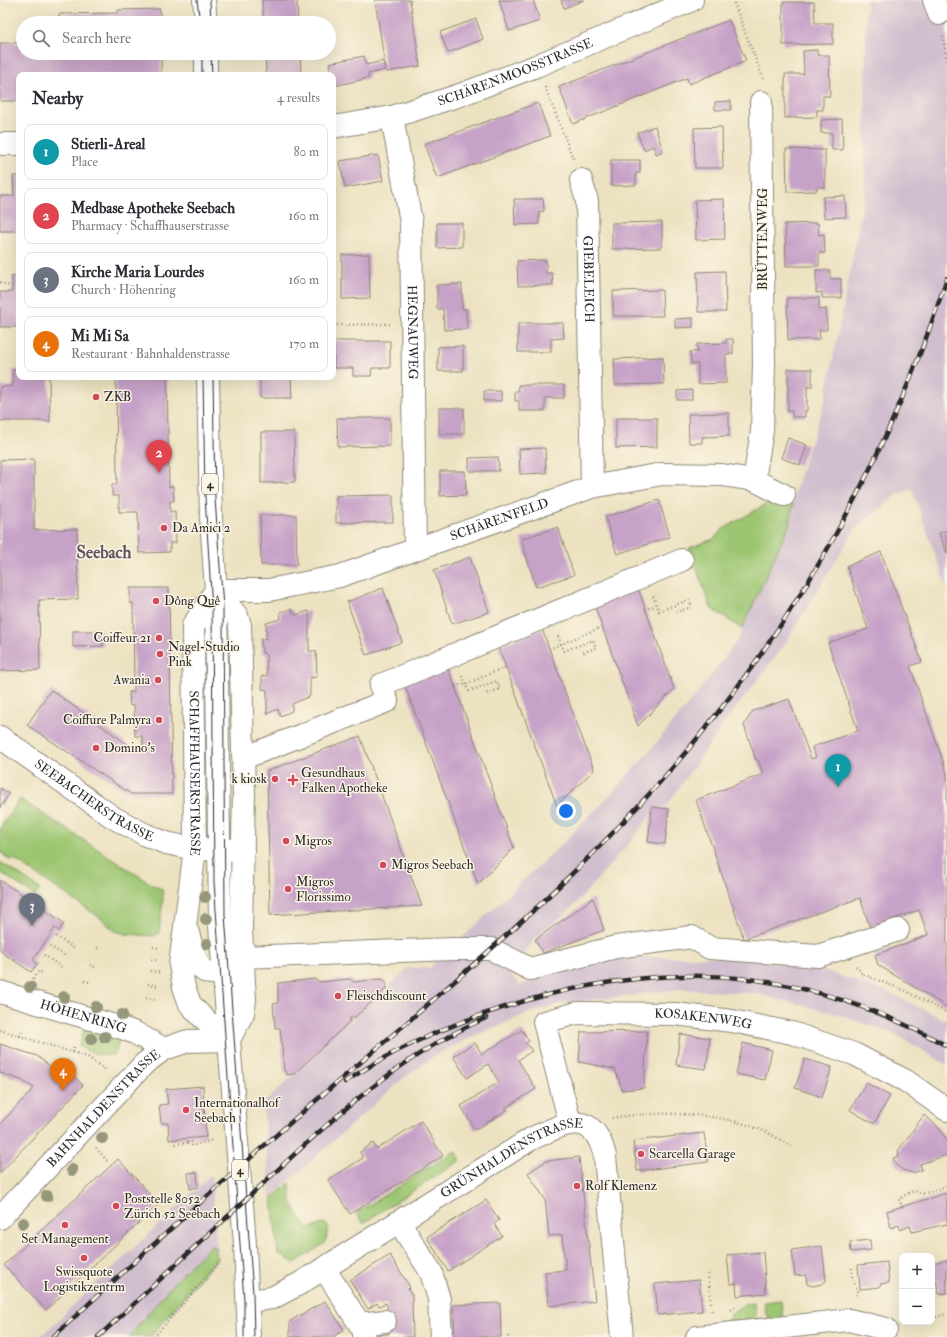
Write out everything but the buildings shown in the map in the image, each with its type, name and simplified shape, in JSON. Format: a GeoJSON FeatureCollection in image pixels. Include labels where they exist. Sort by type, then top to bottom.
{"type":"FeatureCollection","features":[{"type":"Feature","properties":{"kind":"street"},"geometry":{"type":"LineString","coordinates":[[204,0],[205,16]]}},
{"type":"Feature","properties":{"kind":"street","name":"SCHÄRENMOOSSTRASSE"},"geometry":{"type":"LineString","coordinates":[[336,126],[392,117],[460,95],[692,0]]}},
{"type":"Feature","properties":{"kind":"street"},"geometry":{"type":"LineString","coordinates":[[206,60],[206,72]]}},
{"type":"Feature","properties":{"kind":"street","name":"BRÜTTENWEG"},"geometry":{"type":"LineString","coordinates":[[754,480],[762,431],[764,364],[762,102]]}},
{"type":"Feature","properties":{"kind":"street","name":"HEGNAUWEG"},"geometry":{"type":"LineString","coordinates":[[392,117],[411,222],[415,549]]}},
{"type":"Feature","properties":{"kind":"street"},"geometry":{"type":"LineString","coordinates":[[0,144],[16,144]]}},
{"type":"Feature","properties":{"kind":"street","name":"GIEBELEICH"},"geometry":{"type":"LineString","coordinates":[[581,180],[587,201],[592,487]]}},
{"type":"Feature","properties":{"kind":"street","name":"SCHAFFHAUSERSTRASSE"},"geometry":{"type":"LineString","coordinates":[[208,380],[211,510],[216,590],[220,926],[236,964],[245,1000],[244,1009],[229,1040],[190,1004],[184,987],[180,965],[195,849],[193,626],[216,590]]}},
{"type":"Feature","properties":{"kind":"street","name":"SCHÄRENFELD"},"geometry":{"type":"LineString","coordinates":[[216,590],[269,590],[340,576],[592,487],[662,474],[722,475],[754,480],[784,495]]}},
{"type":"Feature","properties":{"kind":"street"},"geometry":{"type":"LineString","coordinates":[[244,758],[387,700],[381,685],[682,560]]}},
{"type":"Feature","properties":{"kind":"street","name":"SCHAFFHAUSERSTRASSE"},"geometry":{"type":"LineString","coordinates":[[216,590],[237,616],[240,625],[244,758],[243,850],[240,929],[236,964]]}},
{"type":"Feature","properties":{"kind":"street","name":"SEEBACHERSTRASSE"},"geometry":{"type":"LineString","coordinates":[[0,737],[114,818],[146,835],[166,843],[195,849],[243,850]]}},
{"type":"Feature","properties":{"kind":"street"},"geometry":{"type":"LineString","coordinates":[[186,924],[196,962],[201,969],[208,973],[236,964],[453,949],[491,949],[530,969],[616,947],[692,937],[710,948],[818,956],[898,930]]}},
{"type":"Feature","properties":{"kind":"street","name":"HÖHENRING"},"geometry":{"type":"LineString","coordinates":[[0,992],[122,1028],[135,1033],[164,1049]]}},
{"type":"Feature","properties":{"kind":"street","name":"KOSAKENWEG"},"geometry":{"type":"LineString","coordinates":[[570,1123],[544,1022],[577,1013],[675,1014],[732,1021],[792,1033],[854,1054],[906,1081],[947,1110]]}},
{"type":"Feature","properties":{"kind":"street","name":"BAHNHALDENSTRASSE"},"geometry":{"type":"LineString","coordinates":[[0,1218],[145,1063],[164,1049],[188,1041],[229,1040]]}},
{"type":"Feature","properties":{"kind":"street","name":"4"},"geometry":{"type":"LineString","coordinates":[[229,1040],[249,1301],[249,1337]]}},
{"type":"Feature","properties":{"kind":"street","name":"GRÜNHALDENSTRASSE"},"geometry":{"type":"LineString","coordinates":[[249,1301],[272,1298],[299,1284],[531,1139],[570,1123],[583,1124],[594,1131],[601,1142],[605,1156],[622,1337]]}},
{"type":"Feature","properties":{"kind":"street"},"geometry":{"type":"LineString","coordinates":[[399,1222],[431,1272],[439,1299],[441,1337]]}},
{"type":"Feature","properties":{"kind":"street"},"geometry":{"type":"LineString","coordinates":[[324,1268],[362,1331],[385,1321]]}},
{"type":"Feature","properties":{"kind":"street"},"geometry":{"type":"LineString","coordinates":[[697,1337],[849,1320],[886,1329]]}},
{"type":"Feature","properties":{"kind":"path"},"geometry":{"type":"LineString","coordinates":[[734,3],[762,74],[765,86],[762,102]]}},
{"type":"Feature","properties":{"kind":"path"},"geometry":{"type":"LineString","coordinates":[[937,7],[947,63]]}},
{"type":"Feature","properties":{"kind":"path"},"geometry":{"type":"LineString","coordinates":[[542,80],[581,180]]}},
{"type":"Feature","properties":{"kind":"path"},"geometry":{"type":"LineString","coordinates":[[0,282],[8,286]]}},
{"type":"Feature","properties":{"kind":"path"},"geometry":{"type":"LineString","coordinates":[[336,324],[412,323]]}},
{"type":"Feature","properties":{"kind":"path"},"geometry":{"type":"LineString","coordinates":[[659,611],[689,600],[692,607],[676,612]]}},
{"type":"Feature","properties":{"kind":"path"},"geometry":{"type":"LineString","coordinates":[[645,610],[656,605]]}},
{"type":"Feature","properties":{"kind":"path"},"geometry":{"type":"LineString","coordinates":[[549,649],[602,627]]}},
{"type":"Feature","properties":{"kind":"path"},"geometry":{"type":"LineString","coordinates":[[564,651],[593,640],[596,648],[582,653]]}},
{"type":"Feature","properties":{"kind":"path"},"geometry":{"type":"LineString","coordinates":[[455,686],[466,684],[506,667]]}},
{"type":"Feature","properties":{"kind":"path"},"geometry":{"type":"LineString","coordinates":[[469,692],[497,681],[500,689],[486,694]]}},
{"type":"Feature","properties":{"kind":"path"},"geometry":{"type":"LineString","coordinates":[[56,936],[74,948]]}},
{"type":"Feature","properties":{"kind":"path"},"geometry":{"type":"LineString","coordinates":[[50,946],[67,957]]}},
{"type":"Feature","properties":{"kind":"path"},"geometry":{"type":"LineString","coordinates":[[97,948],[101,950]]}},
{"type":"Feature","properties":{"kind":"path"},"geometry":{"type":"LineString","coordinates":[[841,948],[862,974],[906,991],[947,1013]]}},
{"type":"Feature","properties":{"kind":"path"},"geometry":{"type":"LineString","coordinates":[[44,955],[61,967]]}},
{"type":"Feature","properties":{"kind":"path"},"geometry":{"type":"LineString","coordinates":[[90,965],[95,967]]}},
{"type":"Feature","properties":{"kind":"path"},"geometry":{"type":"LineString","coordinates":[[32,983],[39,971],[42,973]]}},
{"type":"Feature","properties":{"kind":"path"},"geometry":{"type":"LineString","coordinates":[[150,971],[162,972]]}},
{"type":"Feature","properties":{"kind":"path"},"geometry":{"type":"LineString","coordinates":[[84,981],[89,982]]}},
{"type":"Feature","properties":{"kind":"path"},"geometry":{"type":"LineString","coordinates":[[148,984],[159,986]]}},
{"type":"Feature","properties":{"kind":"path"},"geometry":{"type":"LineString","coordinates":[[146,998],[158,1000]]}},
{"type":"Feature","properties":{"kind":"path"},"geometry":{"type":"LineString","coordinates":[[0,1030],[88,1057],[112,1075]]}},
{"type":"Feature","properties":{"kind":"path"},"geometry":{"type":"LineString","coordinates":[[20,1036],[22,1031]]}},
{"type":"Feature","properties":{"kind":"path"},"geometry":{"type":"LineString","coordinates":[[73,1052],[74,1048]]}},
{"type":"Feature","properties":{"kind":"path"},"geometry":{"type":"LineString","coordinates":[[606,1119],[632,1115],[666,1113],[705,1116],[742,1124],[778,1136],[792,1148]]}},
{"type":"Feature","properties":{"kind":"path"},"geometry":{"type":"LineString","coordinates":[[175,1144],[192,1142],[192,1146],[212,1140]]}},
{"type":"Feature","properties":{"kind":"path"},"geometry":{"type":"LineString","coordinates":[[94,1146],[109,1163]]}},
{"type":"Feature","properties":{"kind":"path"},"geometry":{"type":"LineString","coordinates":[[901,1204],[899,1199],[910,1192],[915,1191],[922,1194],[947,1186]]}},
{"type":"Feature","properties":{"kind":"path"},"geometry":{"type":"LineString","coordinates":[[154,1337],[220,1261]]}},
{"type":"Feature","properties":{"kind":"path"},"geometry":{"type":"LineString","coordinates":[[852,1268],[852,1279],[858,1291],[853,1301]]}},
{"type":"Feature","properties":{"kind":"path"},"geometry":{"type":"LineString","coordinates":[[708,1274],[712,1320]]}},
{"type":"Feature","properties":{"kind":"path"},"geometry":{"type":"LineString","coordinates":[[935,1317],[947,1314]]}},
{"type":"Feature","properties":{"kind":"shaded area"},"geometry":{"type":"Polygon","coordinates":[[[866,0],[947,0],[947,588],[912,489],[900,493],[855,529],[781,650],[727,719],[667,805],[659,808],[651,807],[650,815],[636,835],[573,907],[534,939],[527,950],[508,971],[520,985],[537,978],[600,961],[646,957],[739,957],[775,962],[830,973],[884,990],[947,1021],[947,1065],[897,1035],[833,1013],[757,994],[681,989],[560,1004],[531,1012],[472,1037],[437,1054],[399,1082],[270,1198],[263,1104],[408,968],[430,968],[562,844],[609,796],[653,747],[696,695],[737,641],[790,523],[796,486],[825,401],[865,194],[866,0]]]}},
{"type":"Feature","properties":{"kind":"shaded area"},"geometry":{"type":"Polygon","coordinates":[[[211,1175],[218,1259],[151,1337],[40,1337],[211,1175]]]}},
{"type":"Feature","properties":{"kind":"green space"},"geometry":{"type":"Polygon","coordinates":[[[776,498],[793,504],[790,523],[742,629],[711,608],[689,548],[713,539],[722,530],[776,498]]]}},
{"type":"Feature","properties":{"kind":"green space"},"geometry":{"type":"Polygon","coordinates":[[[20,799],[153,885],[162,889],[163,899],[159,933],[153,936],[126,934],[115,931],[99,917],[14,859],[9,860],[2,853],[0,846],[0,828],[20,799]]]}},
{"type":"Feature","properties":{"kind":"green space"},"geometry":{"type":"Polygon","coordinates":[[[0,862],[40,889],[35,896],[0,872],[0,862]]]}},
{"type":"Feature","properties":{"kind":"green space"},"geometry":{"type":"Polygon","coordinates":[[[84,1028],[119,1039],[116,1052],[113,1055],[100,1054],[90,1052],[79,1046],[84,1028]]]}},
{"type":"Feature","properties":{"kind":"green space"},"geometry":{"type":"Polygon","coordinates":[[[455,1151],[461,1160],[363,1223],[356,1213],[455,1151]]]}},
{"type":"Feature","properties":{"kind":"green space"},"geometry":{"type":"Polygon","coordinates":[[[290,1183],[291,1202],[308,1229],[325,1223],[329,1228],[325,1243],[295,1263],[278,1254],[272,1198],[290,1183]]]}},
{"type":"Feature","properties":{"kind":"green space"},"geometry":{"type":"Polygon","coordinates":[[[211,1245],[213,1248],[215,1247],[217,1258],[150,1337],[129,1337],[175,1281],[211,1245]]]}},
{"type":"Feature","properties":{"kind":"green space"},"geometry":{"type":"Polygon","coordinates":[[[781,1300],[783,1321],[770,1320],[766,1315],[764,1302],[781,1300]]]}},
{"type":"Feature","properties":{"kind":"green space"},"geometry":{"type":"Polygon","coordinates":[[[754,1303],[756,1320],[726,1327],[727,1321],[732,1313],[744,1305],[754,1303]]]}},
{"type":"Feature","properties":{"kind":"tram line"},"geometry":{"type":"LineString","coordinates":[[197,0],[199,16]]}},
{"type":"Feature","properties":{"kind":"tram line"},"geometry":{"type":"LineString","coordinates":[[210,0],[211,16]]}},
{"type":"Feature","properties":{"kind":"tram line"},"geometry":{"type":"LineString","coordinates":[[202,60],[202,72]]}},
{"type":"Feature","properties":{"kind":"tram line"},"geometry":{"type":"LineString","coordinates":[[211,60],[212,72]]}},
{"type":"Feature","properties":{"kind":"tram line"},"geometry":{"type":"LineString","coordinates":[[203,380],[205,497],[212,608],[214,882],[244,1300],[244,1337]]}},
{"type":"Feature","properties":{"kind":"tram line"},"geometry":{"type":"LineString","coordinates":[[213,380],[215,499],[223,607],[225,915],[253,1293],[254,1337]]}},
{"type":"Feature","properties":{"kind":"railway"},"geometry":{"type":"LineString","coordinates":[[53,1337],[223,1182],[476,963],[572,874],[618,828],[662,780],[744,679],[815,571],[875,458],[902,399],[926,339],[947,278]]}},
{"type":"Feature","properties":{"kind":"railway"},"geometry":{"type":"LineString","coordinates":[[345,1082],[366,1068],[410,1044],[479,1015],[528,1000],[584,987],[638,979],[691,976],[742,978],[793,987],[844,1000],[895,1020],[947,1046]]}},
{"type":"Feature","properties":{"kind":"railway"},"geometry":{"type":"LineString","coordinates":[[98,1337],[334,1118],[391,1073],[422,1052],[453,1034],[486,1018]]}},
{"type":"Feature","properties":{"kind":"place","name":"ZKB"},"geometry":{"type":"Point","coordinates":[96,397]}},
{"type":"Feature","properties":{"kind":"place","name":"Medbase Apotheke Seebach"},"geometry":{"type":"Point","coordinates":[159,473]}},
{"type":"Feature","properties":{"kind":"place","name":"Da Amici 2"},"geometry":{"type":"Point","coordinates":[164,528]}},
{"type":"Feature","properties":{"kind":"place","name":"Dông Quê"},"geometry":{"type":"Point","coordinates":[156,601]}},
{"type":"Feature","properties":{"kind":"place","name":"Coiffeur 21"},"geometry":{"type":"Point","coordinates":[159,638]}},
{"type":"Feature","properties":{"kind":"place","name":"Nagel-Studio Pink"},"geometry":{"type":"Point","coordinates":[160,654]}},
{"type":"Feature","properties":{"kind":"place","name":"Awania"},"geometry":{"type":"Point","coordinates":[158,680]}},
{"type":"Feature","properties":{"kind":"place","name":"Coiffure Palmyra"},"geometry":{"type":"Point","coordinates":[159,720]}},
{"type":"Feature","properties":{"kind":"place","name":"Domino's"},"geometry":{"type":"Point","coordinates":[96,748]}},
{"type":"Feature","properties":{"kind":"place","name":"k kiosk"},"geometry":{"type":"Point","coordinates":[275,779]}},
{"type":"Feature","properties":{"kind":"place","name":"Gesundhaus Falken Apotheke"},"geometry":{"type":"Point","coordinates":[293,780]}},
{"type":"Feature","properties":{"kind":"place","name":"Stierli-Areal"},"geometry":{"type":"Point","coordinates":[838,787]}},
{"type":"Feature","properties":{"kind":"place","name":"Migros"},"geometry":{"type":"Point","coordinates":[286,841]}},
{"type":"Feature","properties":{"kind":"place","name":"Migros Seebach"},"geometry":{"type":"Point","coordinates":[383,865]}},
{"type":"Feature","properties":{"kind":"place","name":"Migros Florissimo"},"geometry":{"type":"Point","coordinates":[288,889]}},
{"type":"Feature","properties":{"kind":"place","name":"Kirche Maria Lourdes"},"geometry":{"type":"Point","coordinates":[32,926]}},
{"type":"Feature","properties":{"kind":"place","name":"Fleischdiscount"},"geometry":{"type":"Point","coordinates":[338,996]}},
{"type":"Feature","properties":{"kind":"place","name":"Mi Mi Sa"},"geometry":{"type":"Point","coordinates":[63,1091]}},
{"type":"Feature","properties":{"kind":"place","name":"Internationalhof Seebach"},"geometry":{"type":"Point","coordinates":[186,1110]}},
{"type":"Feature","properties":{"kind":"place","name":"Scarcella Garage"},"geometry":{"type":"Point","coordinates":[641,1154]}},
{"type":"Feature","properties":{"kind":"place","name":"Rolf Klemenz"},"geometry":{"type":"Point","coordinates":[577,1186]}},
{"type":"Feature","properties":{"kind":"place","name":"Poststelle 8052 Zürich 52 Seebach"},"geometry":{"type":"Point","coordinates":[116,1206]}},
{"type":"Feature","properties":{"kind":"place","name":"Set Management"},"geometry":{"type":"Point","coordinates":[65,1225]}},
{"type":"Feature","properties":{"kind":"place","name":"Swissquote Logistikzentrm"},"geometry":{"type":"Point","coordinates":[84,1258]}},
{"type":"Feature","properties":{"kind":"district","name":"Seebach"},"geometry":{"type":"Point","coordinates":[104,552]}}]}
